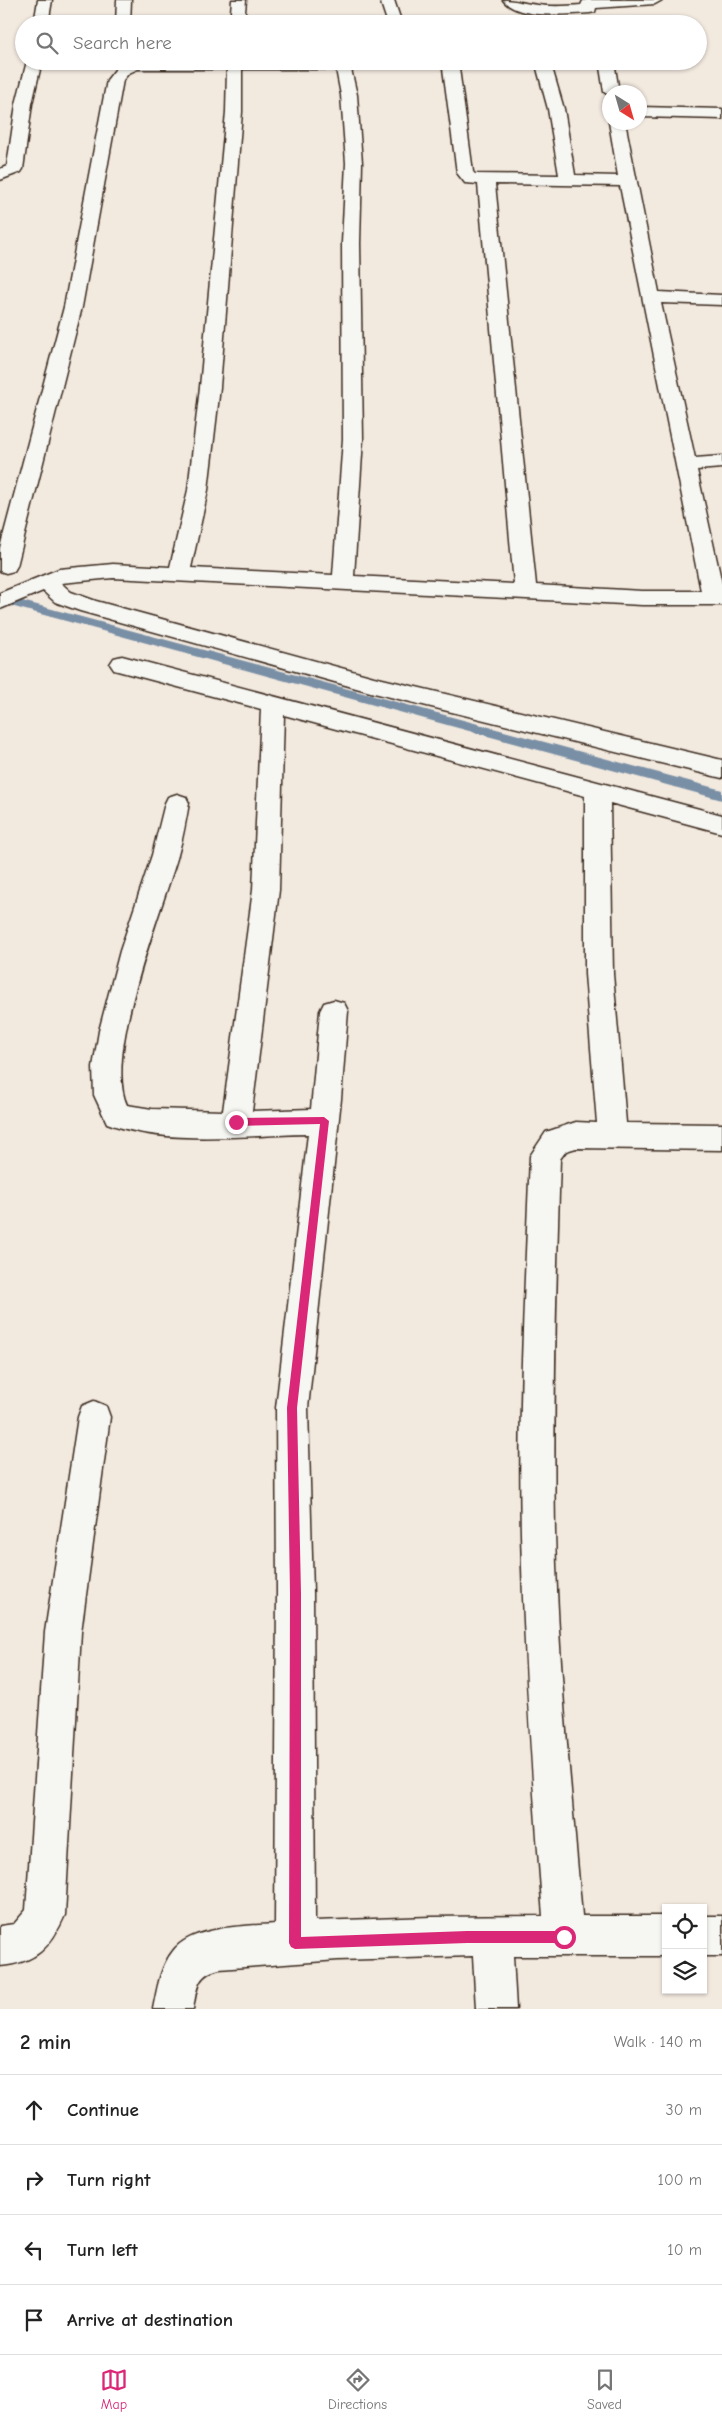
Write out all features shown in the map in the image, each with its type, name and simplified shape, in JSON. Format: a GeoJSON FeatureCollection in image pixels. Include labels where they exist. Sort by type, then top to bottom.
{"type":"FeatureCollection","features":[{"type":"Feature","properties":{"kind":"street"},"geometry":{"type":"LineString","coordinates":[[42,15],[45,0]]}},
{"type":"Feature","properties":{"kind":"street"},"geometry":{"type":"LineString","coordinates":[[123,15],[124,0]]}},
{"type":"Feature","properties":{"kind":"street"},"geometry":{"type":"LineString","coordinates":[[238,15],[239,0]]}},
{"type":"Feature","properties":{"kind":"street"},"geometry":{"type":"LineString","coordinates":[[387,0],[392,15]]}},
{"type":"Feature","properties":{"kind":"street"},"geometry":{"type":"LineString","coordinates":[[510,0],[522,8],[533,9],[655,0]]}},
{"type":"Feature","properties":{"kind":"street"},"geometry":{"type":"LineString","coordinates":[[0,175],[15,169],[24,104],[33,70]]}},
{"type":"Feature","properties":{"kind":"street"},"geometry":{"type":"LineString","coordinates":[[120,70],[115,80],[73,307],[3,565],[46,581],[63,597],[88,606],[354,680],[722,768]]}},
{"type":"Feature","properties":{"kind":"street"},"geometry":{"type":"LineString","coordinates":[[179,574],[198,490],[210,387],[234,112],[235,70]]}},
{"type":"Feature","properties":{"kind":"street"},"geometry":{"type":"LineString","coordinates":[[343,582],[353,439],[350,243],[354,163],[349,95],[345,70]]}},
{"type":"Feature","properties":{"kind":"street"},"geometry":{"type":"LineString","coordinates":[[451,70],[465,173],[471,179],[486,181],[628,181]]}},
{"type":"Feature","properties":{"kind":"street"},"geometry":{"type":"LineString","coordinates":[[545,70],[556,109],[568,181]]}},
{"type":"Feature","properties":{"kind":"street"},"geometry":{"type":"LineString","coordinates":[[608,70],[611,85]]}},
{"type":"Feature","properties":{"kind":"street"},"geometry":{"type":"LineString","coordinates":[[647,112],[722,114]]}},
{"type":"Feature","properties":{"kind":"street"},"geometry":{"type":"LineString","coordinates":[[0,602],[46,581],[79,572],[113,571],[642,598],[718,598],[651,298],[618,130]]}},
{"type":"Feature","properties":{"kind":"street"},"geometry":{"type":"LineString","coordinates":[[486,181],[526,592]]}},
{"type":"Feature","properties":{"kind":"street"},"geometry":{"type":"LineString","coordinates":[[651,298],[722,300]]}},
{"type":"Feature","properties":{"kind":"street"},"geometry":{"type":"LineString","coordinates":[[687,465],[722,462]]}},
{"type":"Feature","properties":{"kind":"street"},"geometry":{"type":"LineString","coordinates":[[122,664],[722,824]]}},
{"type":"Feature","properties":{"kind":"street"},"geometry":{"type":"LineString","coordinates":[[236,1122],[266,890],[272,703]]}},
{"type":"Feature","properties":{"kind":"street"},"geometry":{"type":"LineString","coordinates":[[597,792],[599,974],[613,1135]]}},
{"type":"Feature","properties":{"kind":"street"},"geometry":{"type":"LineString","coordinates":[[177,804],[164,861],[148,901],[115,1013],[107,1082],[111,1104],[118,1114],[130,1120],[164,1122],[324,1121]]}},
{"type":"Feature","properties":{"kind":"street"},"geometry":{"type":"LineString","coordinates":[[295,1943],[296,1593],[292,1408],[324,1121],[334,1011]]}},
{"type":"Feature","properties":{"kind":"street"},"geometry":{"type":"LineString","coordinates":[[564,1937],[549,1747],[538,1534],[538,1372],[542,1191],[545,1156],[556,1141],[576,1135],[722,1137]]}},
{"type":"Feature","properties":{"kind":"street"},"geometry":{"type":"LineString","coordinates":[[0,1946],[21,1943],[34,1934],[45,1915],[63,1632],[94,1417]]}},
{"type":"Feature","properties":{"kind":"street"},"geometry":{"type":"LineString","coordinates":[[173,2009],[181,1974],[196,1956],[221,1949],[318,1940],[662,1936]]}},
{"type":"Feature","properties":{"kind":"street"},"geometry":{"type":"LineString","coordinates":[[707,1936],[722,1936]]}},
{"type":"Feature","properties":{"kind":"street"},"geometry":{"type":"LineString","coordinates":[[492,1937],[496,2009]]}},
{"type":"Feature","properties":{"kind":"waterway"},"geometry":{"type":"LineString","coordinates":[[0,599],[722,795]]}},
{"type":"Feature","properties":{"kind":"route"},"geometry":{"type":"LineString","coordinates":[[236,1122],[324,1121],[292,1408],[292,1486],[296,1593],[295,1943],[318,1940],[564,1937]]}}]}
